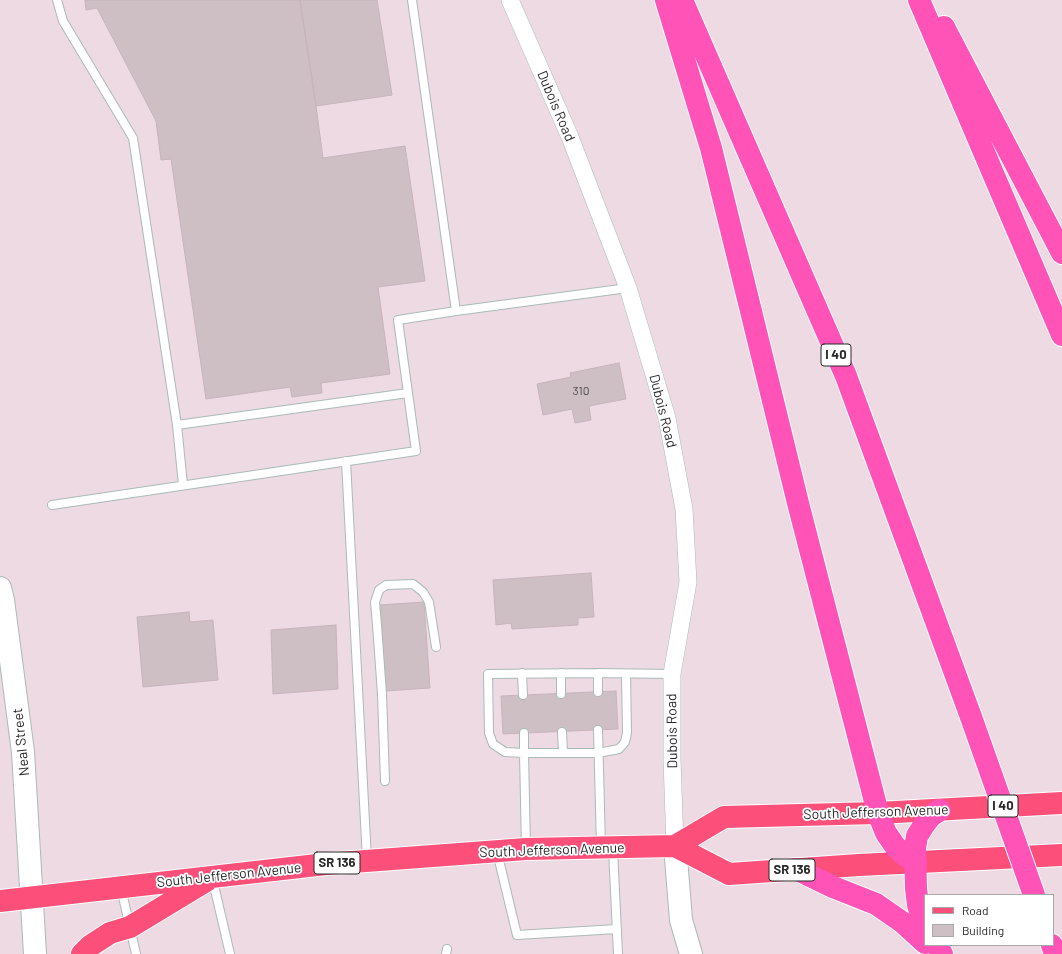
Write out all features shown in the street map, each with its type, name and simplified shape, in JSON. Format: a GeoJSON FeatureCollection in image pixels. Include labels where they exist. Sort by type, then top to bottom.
{"type":"FeatureCollection","features":[{"type":"Feature","properties":{"kind":"highway"},"geometry":{"type":"LineString","coordinates":[[666,0],[711,148],[800,510],[878,814],[886,833],[895,846],[904,855],[916,862]]}},
{"type":"Feature","properties":{"kind":"highway","name":"I 40"},"geometry":{"type":"LineString","coordinates":[[682,0],[846,376],[971,717],[1034,894]]}},
{"type":"Feature","properties":{"kind":"highway"},"geometry":{"type":"LineString","coordinates":[[919,0],[1062,335]]}},
{"type":"Feature","properties":{"kind":"highway"},"geometry":{"type":"LineString","coordinates":[[930,0],[1062,253]]}},
{"type":"Feature","properties":{"kind":"highway"},"geometry":{"type":"LineString","coordinates":[[924,921],[918,905],[915,848],[917,836],[924,825],[940,810]]}},
{"type":"Feature","properties":{"kind":"highway"},"geometry":{"type":"LineString","coordinates":[[796,869],[833,887],[876,904],[902,922],[924,942]]}},
{"type":"Feature","properties":{"kind":"highway"},"geometry":{"type":"LineString","coordinates":[[928,946],[937,954]]}},
{"type":"Feature","properties":{"kind":"main road","name":"Neal Street"},"geometry":{"type":"LineString","coordinates":[[0,588],[3,600],[23,752],[35,954]]}},
{"type":"Feature","properties":{"kind":"main road","name":"South Jefferson Avenue"},"geometry":{"type":"LineString","coordinates":[[0,901],[326,864],[526,849],[675,846],[724,817],[878,814],[1062,803]]}},
{"type":"Feature","properties":{"kind":"main road","name":"South Jefferson Avenue"},"geometry":{"type":"LineString","coordinates":[[675,846],[729,874],[916,862],[1062,855]]}},
{"type":"Feature","properties":{"kind":"main road"},"geometry":{"type":"LineString","coordinates":[[675,846],[681,920],[691,954]]}},
{"type":"Feature","properties":{"kind":"main road"},"geometry":{"type":"LineString","coordinates":[[82,954],[90,946],[110,933],[130,927],[212,877]]}},
{"type":"Feature","properties":{"kind":"street","name":"Dubois Road"},"geometry":{"type":"LineString","coordinates":[[510,0],[570,137],[628,288],[667,418],[684,510],[688,582],[672,674],[672,759],[675,846]]}},
{"type":"Feature","properties":{"kind":"lane"},"geometry":{"type":"LineString","coordinates":[[57,0],[63,21],[132,138],[177,425],[183,485]]}},
{"type":"Feature","properties":{"kind":"lane"},"geometry":{"type":"LineString","coordinates":[[412,0],[456,311]]}},
{"type":"Feature","properties":{"kind":"lane"},"geometry":{"type":"LineString","coordinates":[[52,505],[416,450],[398,320],[628,288]]}},
{"type":"Feature","properties":{"kind":"lane"},"geometry":{"type":"LineString","coordinates":[[177,425],[408,393]]}},
{"type":"Feature","properties":{"kind":"lane"},"geometry":{"type":"LineString","coordinates":[[346,461],[367,861]]}},
{"type":"Feature","properties":{"kind":"lane"},"geometry":{"type":"LineString","coordinates":[[384,781],[382,694],[375,602],[379,590],[386,585],[413,584],[423,592],[429,602],[436,647]]}},
{"type":"Feature","properties":{"kind":"lane"},"geometry":{"type":"LineString","coordinates":[[626,674],[627,733],[625,742],[619,749],[598,753],[524,753],[504,752],[493,744],[489,733],[488,674],[522,673],[672,674]]}},
{"type":"Feature","properties":{"kind":"lane"},"geometry":{"type":"LineString","coordinates":[[522,673],[523,695]]}},
{"type":"Feature","properties":{"kind":"lane"},"geometry":{"type":"LineString","coordinates":[[561,673],[561,694]]}},
{"type":"Feature","properties":{"kind":"lane"},"geometry":{"type":"LineString","coordinates":[[598,673],[598,692]]}},
{"type":"Feature","properties":{"kind":"lane"},"geometry":{"type":"LineString","coordinates":[[598,730],[598,753],[607,848],[617,929],[618,954]]}},
{"type":"Feature","properties":{"kind":"lane"},"geometry":{"type":"LineString","coordinates":[[562,732],[563,753]]}},
{"type":"Feature","properties":{"kind":"lane"},"geometry":{"type":"LineString","coordinates":[[524,733],[526,849]]}},
{"type":"Feature","properties":{"kind":"lane"},"geometry":{"type":"LineString","coordinates":[[497,852],[517,935],[617,929]]}},
{"type":"Feature","properties":{"kind":"lane"},"geometry":{"type":"LineString","coordinates":[[212,877],[230,954]]}},
{"type":"Feature","properties":{"kind":"lane"},"geometry":{"type":"LineString","coordinates":[[121,887],[136,954]]}},
{"type":"Feature","properties":{"kind":"building"},"geometry":{"type":"Polygon","coordinates":[[[85,0],[300,0],[323,158],[405,146],[425,281],[378,287],[390,374],[321,383],[322,393],[292,397],[290,387],[206,399],[171,159],[161,160],[156,121],[97,8],[86,10],[85,0]]]}},
{"type":"Feature","properties":{"kind":"building"},"geometry":{"type":"Polygon","coordinates":[[[300,0],[377,0],[392,95],[316,106],[300,0]]]}},
{"type":"Feature","properties":{"kind":"building"},"geometry":{"type":"Polygon","coordinates":[[[619,363],[626,399],[589,406],[591,420],[575,423],[572,409],[543,415],[537,384],[571,377],[570,373],[619,363]]]}},
{"type":"Feature","properties":{"kind":"building"},"geometry":{"type":"Polygon","coordinates":[[[591,573],[594,617],[578,618],[578,625],[512,629],[511,623],[496,625],[493,580],[591,573]]]}},
{"type":"Feature","properties":{"kind":"building"},"geometry":{"type":"Polygon","coordinates":[[[424,602],[430,688],[385,691],[379,605],[424,602]]]}},
{"type":"Feature","properties":{"kind":"building"},"geometry":{"type":"Polygon","coordinates":[[[189,612],[190,622],[213,620],[218,680],[143,687],[137,617],[189,612]]]}},
{"type":"Feature","properties":{"kind":"building"},"geometry":{"type":"Polygon","coordinates":[[[336,625],[338,689],[273,694],[271,630],[336,625]]]}},
{"type":"Feature","properties":{"kind":"building"},"geometry":{"type":"Polygon","coordinates":[[[616,691],[618,729],[503,734],[501,696],[616,691]]]}}]}
